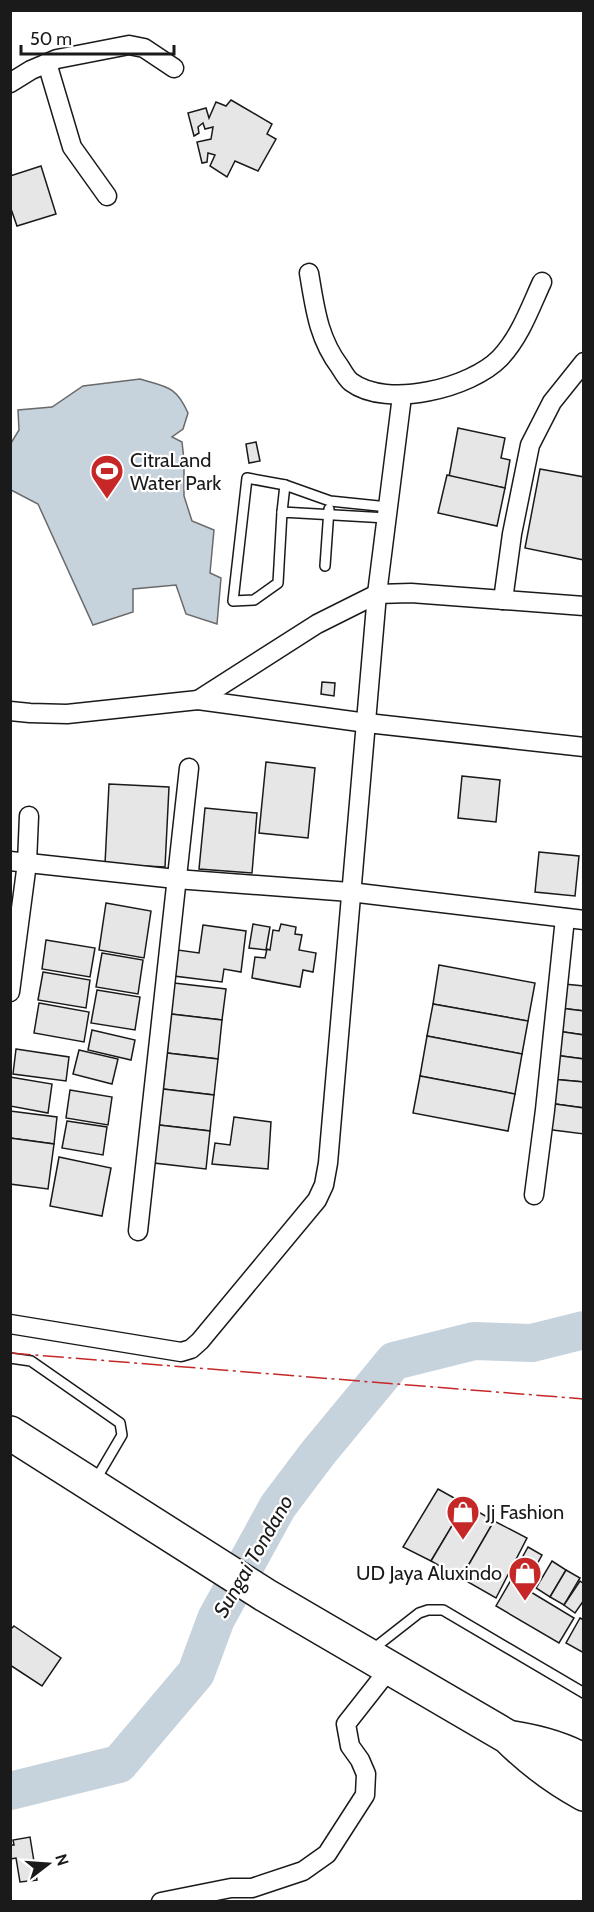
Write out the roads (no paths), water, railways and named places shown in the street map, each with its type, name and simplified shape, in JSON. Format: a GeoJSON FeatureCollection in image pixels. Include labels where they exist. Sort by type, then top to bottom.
{"type":"FeatureCollection","features":[{"type":"Feature","properties":{"kind":"highway"},"geometry":{"type":"LineString","coordinates":[[10,1432],[213,1563],[508,1737],[532,1760],[584,1794]]}},
{"type":"Feature","properties":{"kind":"highway"},"geometry":{"type":"LineString","coordinates":[[508,1737],[534,1741],[569,1753],[584,1761]]}},
{"type":"Feature","properties":{"kind":"street"},"geometry":{"type":"LineString","coordinates":[[10,83],[47,63],[129,45],[144,48],[174,68]]}},
{"type":"Feature","properties":{"kind":"street"},"geometry":{"type":"LineString","coordinates":[[47,63],[72,147],[107,196]]}},
{"type":"Feature","properties":{"kind":"street"},"geometry":{"type":"LineString","coordinates":[[309,273],[319,327],[333,357],[351,382],[376,392],[402,396],[427,392],[460,381],[481,372],[499,359],[516,339],[542,282]]}},
{"type":"Feature","properties":{"kind":"street"},"geometry":{"type":"LineString","coordinates":[[503,600],[512,534],[530,445],[552,402],[584,362]]}},
{"type":"Feature","properties":{"kind":"street"},"geometry":{"type":"LineString","coordinates":[[10,1324],[181,1352],[191,1349],[208,1333],[316,1200],[324,1185],[328,1163],[377,594],[402,396]]}},
{"type":"Feature","properties":{"kind":"street"},"geometry":{"type":"LineString","coordinates":[[198,700],[317,624],[377,594],[411,593],[584,606]]}},
{"type":"Feature","properties":{"kind":"street"},"geometry":{"type":"LineString","coordinates":[[10,711],[67,714],[198,700],[367,723],[584,747]]}},
{"type":"Feature","properties":{"kind":"street"},"geometry":{"type":"LineString","coordinates":[[138,1231],[189,768]]}},
{"type":"Feature","properties":{"kind":"street"},"geometry":{"type":"LineString","coordinates":[[10,992],[19,862],[29,816]]}},
{"type":"Feature","properties":{"kind":"street"},"geometry":{"type":"LineString","coordinates":[[19,862],[176,879],[350,892],[574,919],[534,1195]]}},
{"type":"Feature","properties":{"kind":"street"},"geometry":{"type":"LineString","coordinates":[[161,1902],[231,1888],[252,1888],[303,1871],[327,1854],[365,1795],[366,1774],[350,1746],[346,1724],[379,1661]]}},
{"type":"Feature","properties":{"kind":"lane"},"geometry":{"type":"LineString","coordinates":[[285,485],[278,583],[254,600],[233,601],[247,478],[285,485],[330,501],[388,513]]}},
{"type":"Feature","properties":{"kind":"lane"},"geometry":{"type":"LineString","coordinates":[[325,566],[330,501]]}},
{"type":"Feature","properties":{"kind":"lane"},"geometry":{"type":"LineString","coordinates":[[282,512],[329,515],[388,513]]}},
{"type":"Feature","properties":{"kind":"lane"},"geometry":{"type":"LineString","coordinates":[[10,1358],[31,1361],[120,1423],[122,1435],[93,1485]]}},
{"type":"Feature","properties":{"kind":"lane"},"geometry":{"type":"LineString","coordinates":[[379,1661],[418,1613],[443,1610],[584,1693]]}},
{"type":"Feature","properties":{"kind":"waterway","name":"Sungai Tondano"},"geometry":{"type":"LineString","coordinates":[[10,1791],[119,1764],[196,1673],[216,1619],[278,1506],[318,1453],[394,1361],[474,1341],[532,1343],[584,1330]]}},
{"type":"Feature","properties":{"kind":"place","name":"CitraLand Water Park"},"geometry":{"type":"Point","coordinates":[107,500]}},
{"type":"Feature","properties":{"kind":"place","name":"Jj Fashion"},"geometry":{"type":"Point","coordinates":[463,1541]}},
{"type":"Feature","properties":{"kind":"place","name":"UD Jaya Aluxindo"},"geometry":{"type":"Point","coordinates":[525,1602]}}]}
